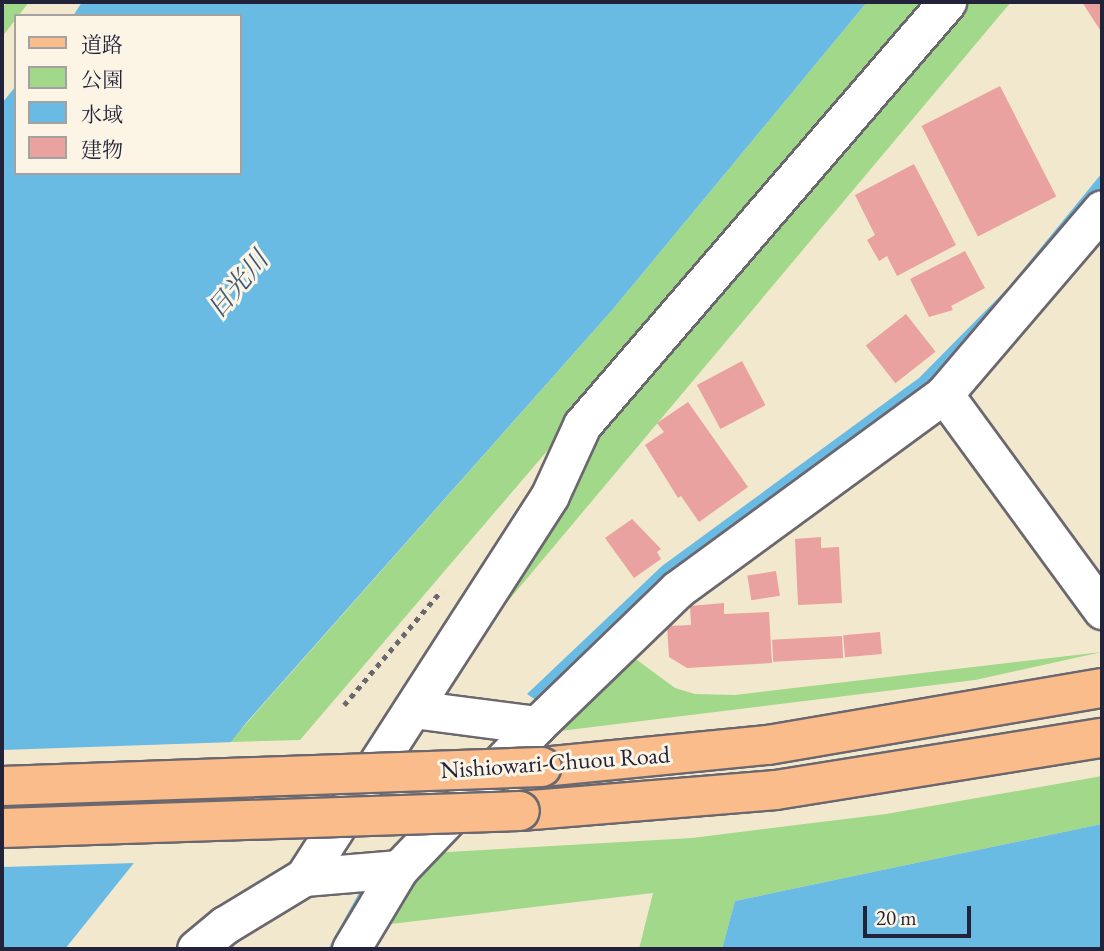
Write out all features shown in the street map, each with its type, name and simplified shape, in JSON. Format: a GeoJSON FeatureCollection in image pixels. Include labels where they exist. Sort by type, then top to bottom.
{"type":"FeatureCollection","features":[{"type":"Feature","properties":{"kind":"main road","name":"Nishiowari-Chuou Road"},"geometry":{"type":"LineString","coordinates":[[2,786],[542,767],[768,745],[1102,688]]}},
{"type":"Feature","properties":{"kind":"main road","name":"Nishiowari-Chuou Road"},"geometry":{"type":"LineString","coordinates":[[2,828],[520,811],[776,790],[1102,738]]}},
{"type":"Feature","properties":{"kind":"street"},"geometry":{"type":"LineString","coordinates":[[196,949],[225,925],[304,877],[550,495],[582,425],[947,2]]}},
{"type":"Feature","properties":{"kind":"street"},"geometry":{"type":"LineString","coordinates":[[351,949],[399,869],[537,725],[678,589],[944,394],[1102,209]]}},
{"type":"Feature","properties":{"kind":"street"},"geometry":{"type":"LineString","coordinates":[[944,394],[1102,610]]}},
{"type":"Feature","properties":{"kind":"street"},"geometry":{"type":"LineString","coordinates":[[413,709],[537,725]]}},
{"type":"Feature","properties":{"kind":"street"},"geometry":{"type":"LineString","coordinates":[[304,877],[399,869]]}},
{"type":"Feature","properties":{"kind":"green space"},"geometry":{"type":"Polygon","coordinates":[[[7,2],[29,2],[20,14],[14,14],[14,21],[2,37],[2,8],[7,2]]]}},
{"type":"Feature","properties":{"kind":"green space"},"geometry":{"type":"Polygon","coordinates":[[[867,2],[931,2],[300,740],[230,742],[613,309],[867,2]]]}},
{"type":"Feature","properties":{"kind":"green space"},"geometry":{"type":"Polygon","coordinates":[[[960,2],[1011,2],[466,651],[586,445],[960,2]]]}},
{"type":"Feature","properties":{"kind":"green space"},"geometry":{"type":"Polygon","coordinates":[[[1102,652],[975,680],[560,731],[633,657],[675,688],[695,694],[735,695],[1102,652]]]}},
{"type":"Feature","properties":{"kind":"green space"},"geometry":{"type":"Polygon","coordinates":[[[1102,776],[1102,824],[735,901],[722,949],[639,949],[653,893],[382,925],[430,853],[692,838],[886,814],[1102,776]]]}},
{"type":"Feature","properties":{"kind":"water","name":"日光川"},"geometry":{"type":"Polygon","coordinates":[[[82,2],[867,2],[613,309],[246,723],[65,949],[2,949],[2,103],[14,88],[14,175],[242,175],[242,14],[74,14],[82,2]]]}},
{"type":"Feature","properties":{"kind":"water"},"geometry":{"type":"Polygon","coordinates":[[[1102,173],[1102,191],[1013,295],[926,384],[664,575],[537,701],[527,694],[662,566],[919,378],[1007,289],[1102,173]]]}},
{"type":"Feature","properties":{"kind":"water"},"geometry":{"type":"Polygon","coordinates":[[[1102,824],[1102,949],[722,949],[735,901],[1102,824]]]}},
{"type":"Feature","properties":{"kind":"water"},"geometry":{"type":"Polygon","coordinates":[[[359,893],[367,898],[336,949],[328,949],[359,893]]]}},
{"type":"Feature","properties":{"kind":"pier"},"geometry":{"type":"Polygon","coordinates":[[[234,742],[136,863],[2,867],[2,750],[234,742]]]}},
{"type":"Feature","properties":{"kind":"building"},"geometry":{"type":"Polygon","coordinates":[[[1082,2],[1102,2],[1102,33],[1082,2]]]}},
{"type":"Feature","properties":{"kind":"building"},"geometry":{"type":"Polygon","coordinates":[[[1000,86],[1056,196],[978,236],[922,126],[1000,86]]]}},
{"type":"Feature","properties":{"kind":"building"},"geometry":{"type":"Polygon","coordinates":[[[914,164],[956,245],[897,276],[887,256],[879,261],[867,240],[875,235],[855,195],[914,164]]]}},
{"type":"Feature","properties":{"kind":"building"},"geometry":{"type":"Polygon","coordinates":[[[965,251],[985,288],[951,306],[953,310],[929,317],[910,279],[965,251]]]}},
{"type":"Feature","properties":{"kind":"building"},"geometry":{"type":"Polygon","coordinates":[[[906,314],[936,352],[895,383],[866,345],[906,314]]]}},
{"type":"Feature","properties":{"kind":"building"},"geometry":{"type":"Polygon","coordinates":[[[742,361],[765,405],[720,429],[697,385],[742,361]]]}},
{"type":"Feature","properties":{"kind":"building"},"geometry":{"type":"Polygon","coordinates":[[[688,402],[748,487],[699,522],[681,496],[678,498],[645,445],[664,432],[657,423],[688,402]]]}},
{"type":"Feature","properties":{"kind":"building"},"geometry":{"type":"Polygon","coordinates":[[[632,519],[661,549],[657,552],[661,559],[634,578],[605,538],[632,519]]]}},
{"type":"Feature","properties":{"kind":"building"},"geometry":{"type":"Polygon","coordinates":[[[821,537],[821,548],[839,547],[842,603],[798,605],[795,539],[821,537]]]}},
{"type":"Feature","properties":{"kind":"building"},"geometry":{"type":"Polygon","coordinates":[[[776,571],[780,596],[751,600],[747,576],[776,571]]]}},
{"type":"Feature","properties":{"kind":"building"},"geometry":{"type":"Polygon","coordinates":[[[724,603],[724,614],[769,612],[772,663],[687,668],[669,657],[667,626],[691,625],[690,606],[724,603]]]}},
{"type":"Feature","properties":{"kind":"building"},"geometry":{"type":"Polygon","coordinates":[[[880,632],[882,654],[845,657],[843,635],[880,632]]]}},
{"type":"Feature","properties":{"kind":"building"},"geometry":{"type":"Polygon","coordinates":[[[842,636],[843,658],[773,662],[772,640],[842,636]]]}}]}
